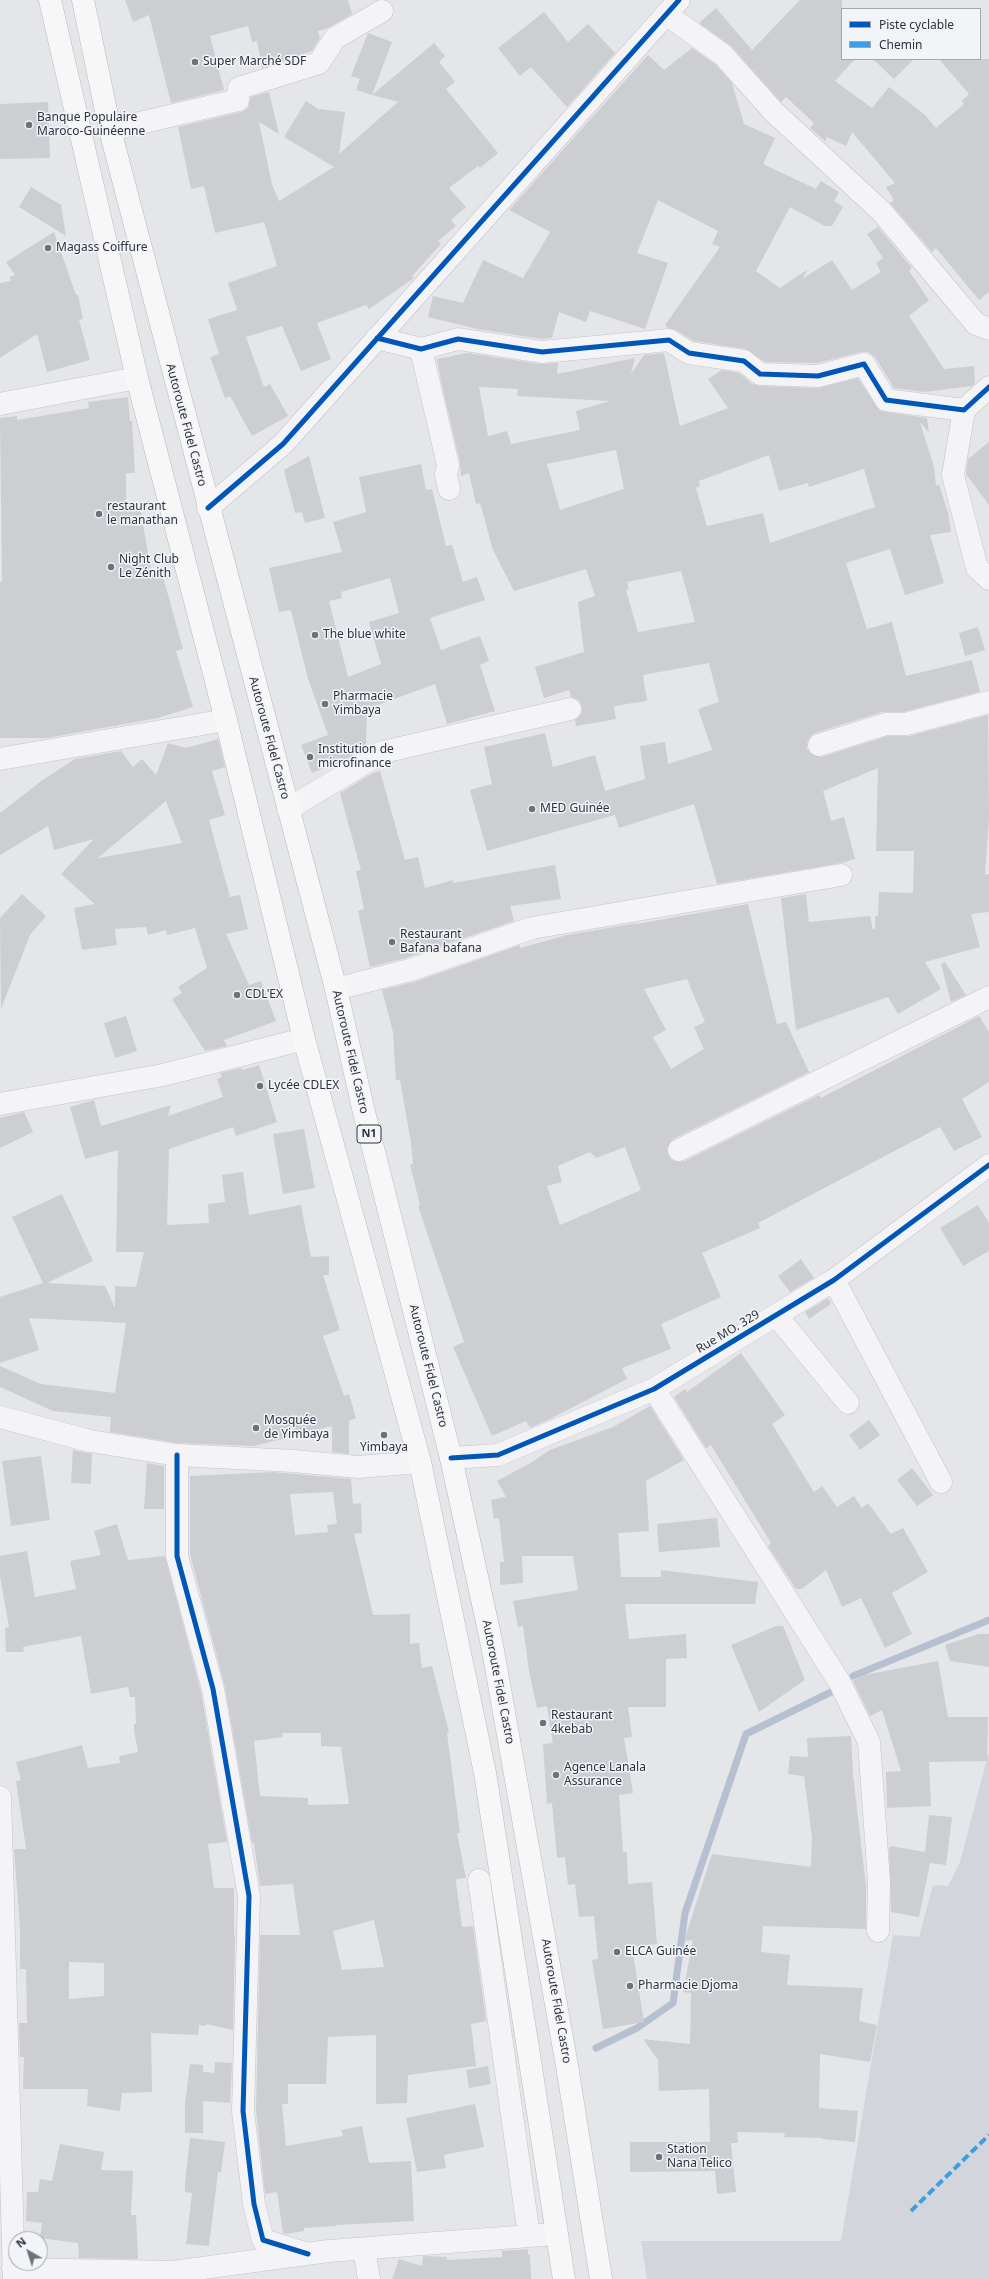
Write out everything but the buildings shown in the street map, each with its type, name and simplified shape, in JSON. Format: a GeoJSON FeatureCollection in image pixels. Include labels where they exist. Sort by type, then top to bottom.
{"type":"FeatureCollection","features":[{"type":"Feature","properties":{"kind":"highway"},"geometry":{"type":"LineString","coordinates":[[50,0],[137,378],[226,720],[304,1039],[420,1462],[485,1772],[564,2279]]}},
{"type":"Feature","properties":{"kind":"highway","name":"Autoroute Fidel Castro"},"geometry":{"type":"LineString","coordinates":[[83,0],[110,130],[208,508],[336,989],[363,1108],[451,1458],[492,1645],[567,2066],[601,2279]]}},
{"type":"Feature","properties":{"kind":"street"},"geometry":{"type":"LineString","coordinates":[[208,508],[283,444],[672,7],[723,55],[774,112],[882,212],[976,324],[989,329]]}},
{"type":"Feature","properties":{"kind":"street"},"geometry":{"type":"LineString","coordinates":[[110,130],[238,100],[239,88],[319,63],[335,38],[382,11]]}},
{"type":"Feature","properties":{"kind":"street"},"geometry":{"type":"LineString","coordinates":[[378,338],[421,350],[458,339],[542,352],[669,340],[689,352],[744,361],[760,374],[818,376],[864,364],[886,400],[964,410]]}},
{"type":"Feature","properties":{"kind":"street"},"geometry":{"type":"LineString","coordinates":[[421,350],[448,465],[446,475],[450,489]]}},
{"type":"Feature","properties":{"kind":"street"},"geometry":{"type":"LineString","coordinates":[[0,404],[137,378]]}},
{"type":"Feature","properties":{"kind":"street"},"geometry":{"type":"LineString","coordinates":[[989,387],[964,410],[953,475],[977,568],[989,579]]}},
{"type":"Feature","properties":{"kind":"street"},"geometry":{"type":"LineString","coordinates":[[820,745],[886,724],[906,724],[989,702]]}},
{"type":"Feature","properties":{"kind":"street"},"geometry":{"type":"LineString","coordinates":[[288,809],[384,752],[570,709]]}},
{"type":"Feature","properties":{"kind":"street"},"geometry":{"type":"LineString","coordinates":[[0,759],[226,720]]}},
{"type":"Feature","properties":{"kind":"street"},"geometry":{"type":"LineString","coordinates":[[336,989],[410,970],[532,928],[841,875]]}},
{"type":"Feature","properties":{"kind":"street"},"geometry":{"type":"LineString","coordinates":[[678,1150],[989,997]]}},
{"type":"Feature","properties":{"kind":"street"},"geometry":{"type":"LineString","coordinates":[[0,1104],[163,1075],[304,1039]]}},
{"type":"Feature","properties":{"kind":"street","name":"Rue MO. 329"},"geometry":{"type":"LineString","coordinates":[[451,1458],[498,1455],[654,1389],[834,1280],[989,1165]]}},
{"type":"Feature","properties":{"kind":"street"},"geometry":{"type":"LineString","coordinates":[[834,1280],[942,1482]]}},
{"type":"Feature","properties":{"kind":"street"},"geometry":{"type":"LineString","coordinates":[[776,1315],[848,1403]]}},
{"type":"Feature","properties":{"kind":"street"},"geometry":{"type":"LineString","coordinates":[[654,1389],[840,1683],[870,1742],[879,1881],[878,1931]]}},
{"type":"Feature","properties":{"kind":"street"},"geometry":{"type":"LineString","coordinates":[[0,1417],[90,1441],[177,1455],[294,1461],[358,1467],[420,1462]]}},
{"type":"Feature","properties":{"kind":"street"},"geometry":{"type":"LineString","coordinates":[[177,1455],[176,1556],[213,1689],[249,1896],[243,2111],[254,2204],[263,2240],[308,2254]]}},
{"type":"Feature","properties":{"kind":"street"},"geometry":{"type":"LineString","coordinates":[[0,1797],[4,2065],[14,2274],[173,2272],[308,2254],[556,2234]]}},
{"type":"Feature","properties":{"kind":"street"},"geometry":{"type":"LineString","coordinates":[[479,1880],[529,2236]]}},
{"type":"Feature","properties":{"kind":"street"},"geometry":{"type":"LineString","coordinates":[[364,2249],[369,2279]]}},
{"type":"Feature","properties":{"kind":"shaded area"},"geometry":{"type":"Polygon","coordinates":[[[989,1751],[989,2279],[647,2279],[641,2241],[841,2241],[893,1935],[919,1937],[933,1885],[948,1886],[960,1862],[989,1751]]]}},
{"type":"Feature","properties":{"kind":"waterway"},"geometry":{"type":"LineString","coordinates":[[853,1676],[989,1620]]}},
{"type":"Feature","properties":{"kind":"waterway"},"geometry":{"type":"LineString","coordinates":[[596,2048],[637,2028],[673,2003],[685,1913],[746,1734],[831,1692]]}},
{"type":"Feature","properties":{"kind":"marked path"},"geometry":{"type":"LineString","coordinates":[[911,2211],[989,2135]]}},
{"type":"Feature","properties":{"kind":"cycle path"},"geometry":{"type":"LineString","coordinates":[[208,508],[283,444],[679,0]]}},
{"type":"Feature","properties":{"kind":"cycle path"},"geometry":{"type":"LineString","coordinates":[[377,338],[421,349],[458,339],[542,352],[669,340],[689,353],[744,361],[760,374],[818,376],[864,364],[886,400],[964,410],[989,387]]}},
{"type":"Feature","properties":{"kind":"cycle path"},"geometry":{"type":"LineString","coordinates":[[451,1458],[498,1455],[654,1389],[834,1280],[989,1165]]}},
{"type":"Feature","properties":{"kind":"cycle path"},"geometry":{"type":"LineString","coordinates":[[177,1455],[177,1556],[213,1689],[249,1896],[243,2111],[254,2204],[263,2240],[308,2254]]}},
{"type":"Feature","properties":{"kind":"place","name":"Super Marché SDF"},"geometry":{"type":"Point","coordinates":[195,62]}},
{"type":"Feature","properties":{"kind":"place","name":"Banque Populaire Maroco-Guinéenne"},"geometry":{"type":"Point","coordinates":[29,125]}},
{"type":"Feature","properties":{"kind":"place","name":"Magass Coiffure"},"geometry":{"type":"Point","coordinates":[48,248]}},
{"type":"Feature","properties":{"kind":"place","name":"restaurant le manathan"},"geometry":{"type":"Point","coordinates":[99,514]}},
{"type":"Feature","properties":{"kind":"place","name":"Night Club Le Zénith"},"geometry":{"type":"Point","coordinates":[111,567]}},
{"type":"Feature","properties":{"kind":"place","name":"The blue white"},"geometry":{"type":"Point","coordinates":[315,635]}},
{"type":"Feature","properties":{"kind":"place","name":"Pharmacie Yimbaya"},"geometry":{"type":"Point","coordinates":[325,704]}},
{"type":"Feature","properties":{"kind":"place","name":"Institution de microfinance"},"geometry":{"type":"Point","coordinates":[310,757]}},
{"type":"Feature","properties":{"kind":"place","name":"MED Guinée"},"geometry":{"type":"Point","coordinates":[532,809]}},
{"type":"Feature","properties":{"kind":"place","name":"Restaurant Bafana bafana"},"geometry":{"type":"Point","coordinates":[392,942]}},
{"type":"Feature","properties":{"kind":"place","name":"CDL'EX"},"geometry":{"type":"Point","coordinates":[237,995]}},
{"type":"Feature","properties":{"kind":"place","name":"Lycée CDLEX"},"geometry":{"type":"Point","coordinates":[260,1086]}},
{"type":"Feature","properties":{"kind":"place","name":"Mosquée de Yimbaya"},"geometry":{"type":"Point","coordinates":[256,1428]}},
{"type":"Feature","properties":{"kind":"place","name":"Yimbaya"},"geometry":{"type":"Point","coordinates":[384,1435]}},
{"type":"Feature","properties":{"kind":"place","name":"Restaurant 4kebab"},"geometry":{"type":"Point","coordinates":[543,1723]}},
{"type":"Feature","properties":{"kind":"place","name":"Agence Lanala Assurance"},"geometry":{"type":"Point","coordinates":[556,1775]}},
{"type":"Feature","properties":{"kind":"place","name":"ELCA Guinée"},"geometry":{"type":"Point","coordinates":[617,1952]}},
{"type":"Feature","properties":{"kind":"place","name":"Pharmacie Djoma"},"geometry":{"type":"Point","coordinates":[630,1986]}},
{"type":"Feature","properties":{"kind":"place","name":"Station Nana Telico"},"geometry":{"type":"Point","coordinates":[659,2157]}}]}
